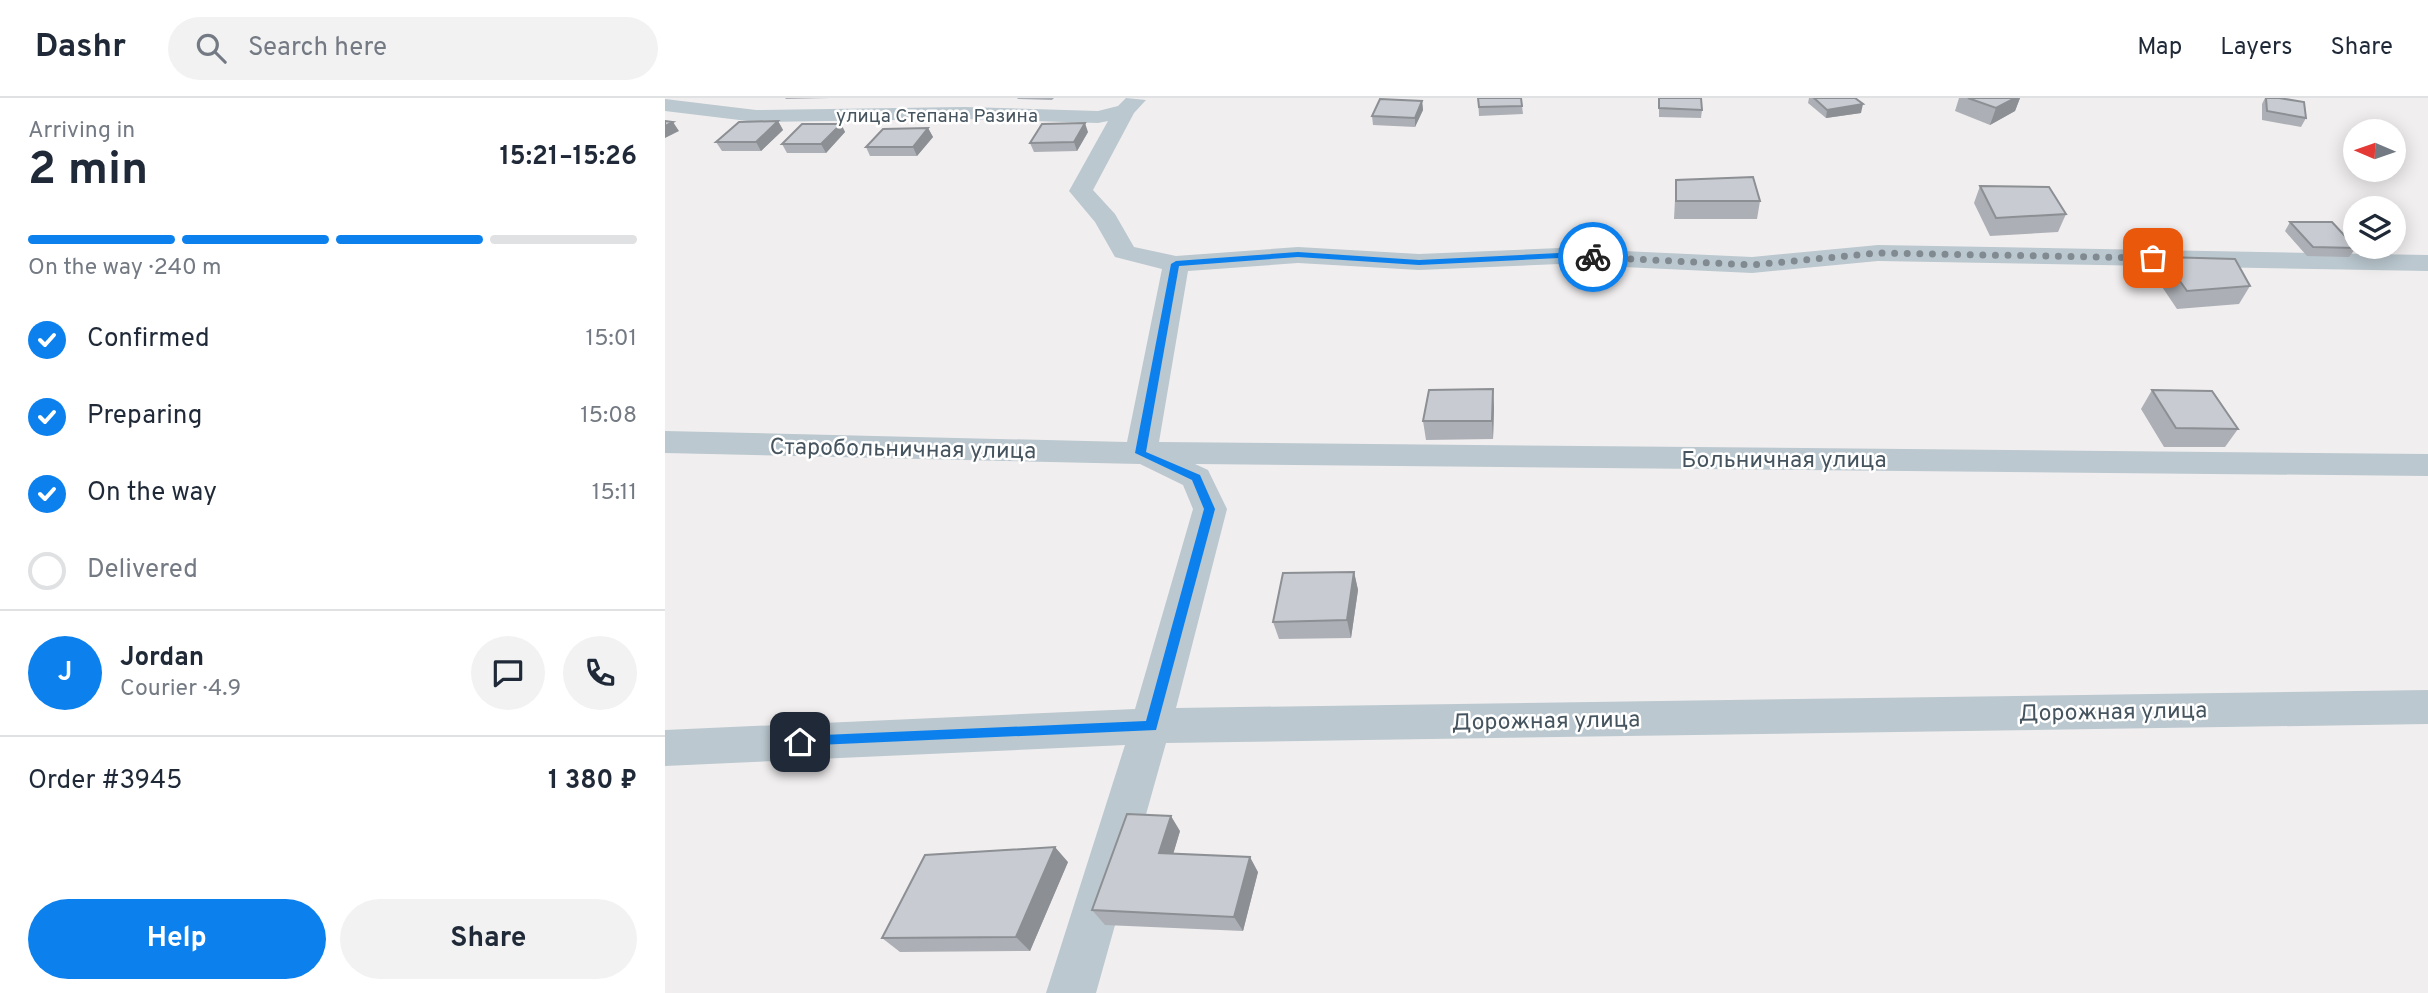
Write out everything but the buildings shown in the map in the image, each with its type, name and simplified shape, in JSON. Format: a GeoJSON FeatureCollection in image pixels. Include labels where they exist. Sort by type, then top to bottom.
{"type":"FeatureCollection","features":[{"type":"Feature","properties":{"kind":"street","name":"улица Степана Разина"},"geometry":{"type":"LineString","coordinates":[[665,105],[756,116],[965,113],[1098,117],[1132,104]]}},
{"type":"Feature","properties":{"kind":"street"},"geometry":{"type":"LineString","coordinates":[[1132,104],[1081,191],[1106,219],[1124,252],[1176,264],[1298,255],[1419,262],[1559,256],[1752,265],[1878,253],[2428,262]]}},
{"type":"Feature","properties":{"kind":"street"},"geometry":{"type":"LineString","coordinates":[[1071,993],[1151,726],[1210,509],[1196,478],[1141,453],[1176,264]]}},
{"type":"Feature","properties":{"kind":"street","name":"Старобольничная улица"},"geometry":{"type":"LineString","coordinates":[[665,442],[1141,453]]}},
{"type":"Feature","properties":{"kind":"street","name":"Больничная улица"},"geometry":{"type":"LineString","coordinates":[[1141,453],[2428,465]]}},
{"type":"Feature","properties":{"kind":"street","name":"Дорожная улица"},"geometry":{"type":"LineString","coordinates":[[665,748],[1151,726],[2428,707]]}},
{"type":"Feature","properties":{"kind":"way so far"},"geometry":{"type":"LineString","coordinates":[[1593,257],[1752,265],[1878,253],[2153,258]]}},
{"type":"Feature","properties":{"kind":"route"},"geometry":{"type":"LineString","coordinates":[[800,742],[1151,726],[1210,509],[1196,478],[1141,453],[1176,264],[1298,255],[1419,262],[1593,257]]}}]}
